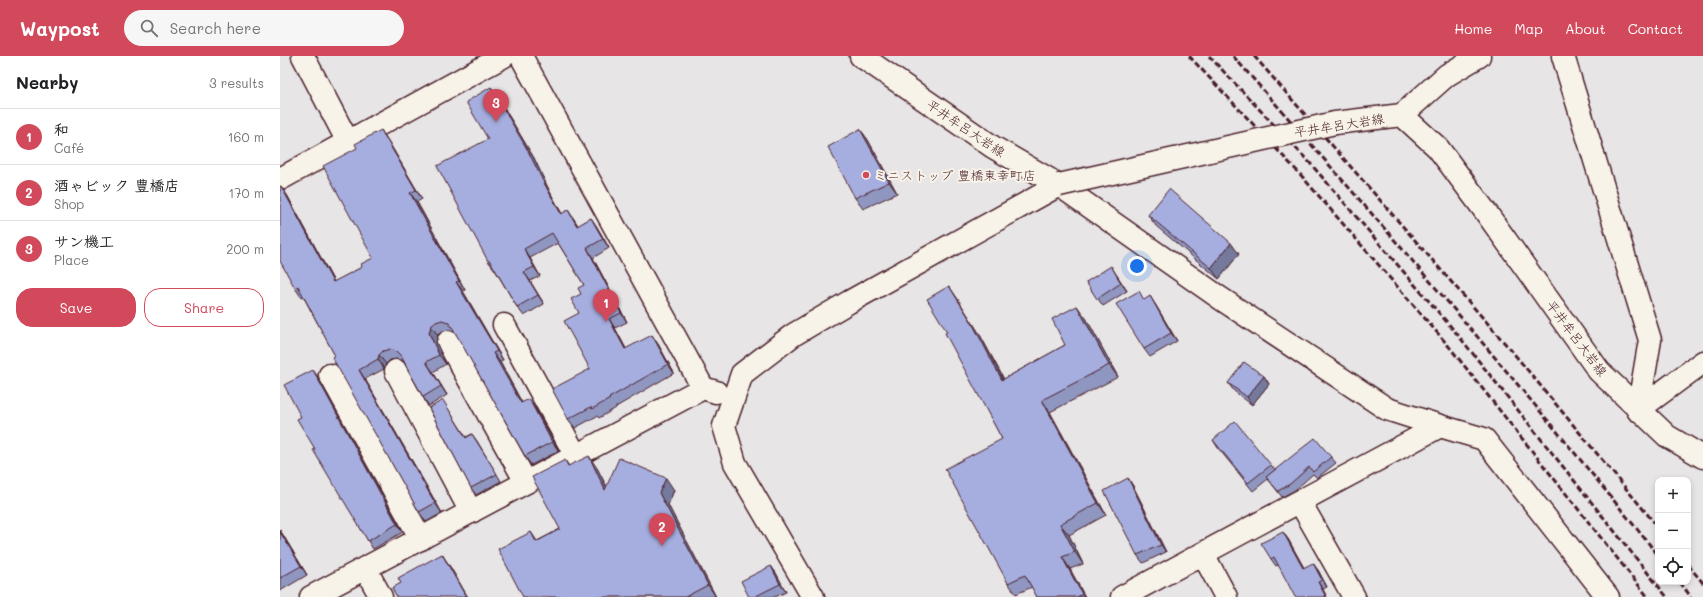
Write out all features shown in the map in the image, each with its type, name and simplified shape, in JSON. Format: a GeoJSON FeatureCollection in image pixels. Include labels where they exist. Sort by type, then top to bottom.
{"type":"FeatureCollection","features":[{"type":"Feature","properties":{"kind":"street"},"geometry":{"type":"LineString","coordinates":[[302,56],[348,142]]}},
{"type":"Feature","properties":{"kind":"street"},"geometry":{"type":"LineString","coordinates":[[280,179],[504,56]]}},
{"type":"Feature","properties":{"kind":"street"},"geometry":{"type":"LineString","coordinates":[[521,56],[703,388]]}},
{"type":"Feature","properties":{"kind":"street","name":"平井牟呂大岩線"},"geometry":{"type":"LineString","coordinates":[[861,56],[993,147],[1059,185],[1336,123],[1402,115],[1438,148],[1485,211],[1599,371],[1638,410],[1667,436],[1703,457]]}},
{"type":"Feature","properties":{"kind":"street"},"geometry":{"type":"LineString","coordinates":[[1402,115],[1447,75],[1479,56]]}},
{"type":"Feature","properties":{"kind":"street"},"geometry":{"type":"LineString","coordinates":[[1563,56],[1650,340],[1638,410]]}},
{"type":"Feature","properties":{"kind":"street"},"geometry":{"type":"LineString","coordinates":[[813,597],[735,463],[724,426],[742,374],[793,335],[849,302],[1059,185],[1220,298],[1387,409],[1484,439],[1608,597]]}},
{"type":"Feature","properties":{"kind":"street"},"geometry":{"type":"LineString","coordinates":[[504,325],[576,456]]}},
{"type":"Feature","properties":{"kind":"street"},"geometry":{"type":"LineString","coordinates":[[448,342],[526,482]]}},
{"type":"Feature","properties":{"kind":"street"},"geometry":{"type":"LineString","coordinates":[[1638,410],[1703,362]]}},
{"type":"Feature","properties":{"kind":"street"},"geometry":{"type":"LineString","coordinates":[[396,371],[471,512]]}},
{"type":"Feature","properties":{"kind":"street"},"geometry":{"type":"LineString","coordinates":[[330,375],[420,539]]}},
{"type":"Feature","properties":{"kind":"street"},"geometry":{"type":"LineString","coordinates":[[313,596],[703,388],[734,396]]}},
{"type":"Feature","properties":{"kind":"street"},"geometry":{"type":"LineString","coordinates":[[1122,597],[1440,426]]}},
{"type":"Feature","properties":{"kind":"street"},"geometry":{"type":"LineString","coordinates":[[1300,502],[1354,597]]}},
{"type":"Feature","properties":{"kind":"street"},"geometry":{"type":"LineString","coordinates":[[1202,554],[1226,597]]}},
{"type":"Feature","properties":{"kind":"street"},"geometry":{"type":"LineString","coordinates":[[365,568],[381,597]]}},
{"type":"Feature","properties":{"kind":"building"},"geometry":{"type":"Polygon","coordinates":[[[491,87],[527,149],[561,214],[568,210],[577,226],[591,218],[603,239],[587,248],[621,313],[609,319],[625,349],[652,335],[668,364],[592,409],[591,407],[568,419],[552,389],[590,369],[564,321],[579,313],[571,299],[581,294],[578,288],[584,285],[552,233],[524,249],[534,267],[524,272],[538,295],[517,307],[490,261],[488,261],[437,166],[488,139],[466,102],[491,87]]]}},
{"type":"Feature","properties":{"kind":"building","name":"ミニストップ 豊橋東幸町店"},"geometry":{"type":"Polygon","coordinates":[[[860,129],[889,182],[855,198],[828,147],[860,129]]]}},
{"type":"Feature","properties":{"kind":"building"},"geometry":{"type":"Polygon","coordinates":[[[381,130],[416,190],[410,193],[459,281],[456,282],[497,351],[493,353],[521,403],[529,399],[552,442],[525,456],[452,327],[448,322],[442,320],[436,322],[431,326],[429,333],[439,355],[426,362],[441,386],[423,397],[401,356],[396,351],[390,349],[383,351],[379,355],[378,359],[359,370],[435,503],[419,512],[332,357],[335,356],[298,286],[295,288],[280,261],[280,186],[333,282],[362,267],[361,264],[373,258],[323,166],[357,148],[355,144],[381,130]]]}},
{"type":"Feature","properties":{"kind":"building"},"geometry":{"type":"Polygon","coordinates":[[[1169,189],[1231,243],[1211,268],[1148,215],[1169,189]]]}},
{"type":"Feature","properties":{"kind":"building"},"geometry":{"type":"Polygon","coordinates":[[[1111,266],[1121,283],[1097,299],[1086,282],[1111,266]]]}},
{"type":"Feature","properties":{"kind":"building"},"geometry":{"type":"Polygon","coordinates":[[[949,286],[971,321],[1002,380],[1065,345],[1052,319],[1077,306],[1109,365],[1042,400],[1098,503],[1060,524],[1075,552],[1062,557],[1082,594],[1077,597],[1037,597],[1025,575],[1008,583],[945,469],[1002,439],[945,333],[947,332],[927,299],[949,286]]]}},
{"type":"Feature","properties":{"kind":"building"},"geometry":{"type":"Polygon","coordinates":[[[1139,291],[1144,300],[1150,296],[1171,333],[1144,349],[1116,304],[1139,291]]]}},
{"type":"Feature","properties":{"kind":"building"},"geometry":{"type":"Polygon","coordinates":[[[1244,362],[1264,376],[1247,397],[1228,383],[1244,362]]]}},
{"type":"Feature","properties":{"kind":"building"},"geometry":{"type":"Polygon","coordinates":[[[313,370],[397,524],[368,541],[313,450],[315,449],[297,419],[301,417],[284,385],[313,370]]]}},
{"type":"Feature","properties":{"kind":"building"},"geometry":{"type":"Polygon","coordinates":[[[443,400],[466,438],[472,434],[497,474],[471,488],[429,408],[443,400]]]}},
{"type":"Feature","properties":{"kind":"building"},"geometry":{"type":"Polygon","coordinates":[[[1235,421],[1271,465],[1248,483],[1213,440],[1235,421]]]}},
{"type":"Feature","properties":{"kind":"building"},"geometry":{"type":"Polygon","coordinates":[[[1315,438],[1331,457],[1313,472],[1309,467],[1290,484],[1278,491],[1266,477],[1315,438]]]}},
{"type":"Feature","properties":{"kind":"building"},"geometry":{"type":"Polygon","coordinates":[[[589,456],[605,490],[619,458],[666,478],[659,493],[708,585],[685,597],[523,597],[498,549],[531,532],[536,542],[560,529],[532,477],[565,460],[568,466],[589,456]]]}},
{"type":"Feature","properties":{"kind":"building"},"geometry":{"type":"Polygon","coordinates":[[[1128,478],[1161,545],[1137,555],[1104,491],[1128,478]]]}},
{"type":"Feature","properties":{"kind":"building"},"geometry":{"type":"Polygon","coordinates":[[[280,532],[301,566],[280,578],[280,532]]]}},
{"type":"Feature","properties":{"kind":"building"},"geometry":{"type":"Polygon","coordinates":[[[1283,532],[1303,568],[1313,563],[1322,580],[1318,582],[1326,597],[1295,597],[1274,557],[1271,559],[1261,543],[1283,532]]]}},
{"type":"Feature","properties":{"kind":"building"},"geometry":{"type":"Polygon","coordinates":[[[442,554],[466,597],[397,597],[392,588],[401,583],[398,578],[442,554]]]}},
{"type":"Feature","properties":{"kind":"building"},"geometry":{"type":"Polygon","coordinates":[[[771,566],[780,584],[754,597],[749,597],[741,581],[771,566]]]}},
{"type":"Feature","properties":{"kind":"railway"},"geometry":{"type":"LineString","coordinates":[[1189,56],[1299,173],[1447,344],[1648,597]]}},
{"type":"Feature","properties":{"kind":"railway"},"geometry":{"type":"LineString","coordinates":[[1209,56],[1310,163],[1458,335],[1667,597]]}},
{"type":"Feature","properties":{"kind":"railway"},"geometry":{"type":"LineString","coordinates":[[1233,56],[1448,303],[1554,428],[1655,551]]}},
{"type":"Feature","properties":{"kind":"railway"},"geometry":{"type":"LineString","coordinates":[[1254,56],[1510,349],[1655,523]]}},
{"type":"Feature","properties":{"kind":"railway"},"geometry":{"type":"LineString","coordinates":[[1691,569],[1703,583]]}},
{"type":"Feature","properties":{"kind":"railway"},"geometry":{"type":"LineString","coordinates":[[1682,585],[1691,597]]}},
{"type":"Feature","properties":{"kind":"place","name":"サン機工"},"geometry":{"type":"Point","coordinates":[496,122]}},
{"type":"Feature","properties":{"kind":"place","name":"ミニストップ 豊橋東幸町店"},"geometry":{"type":"Point","coordinates":[866,175]}},
{"type":"Feature","properties":{"kind":"place","name":"和"},"geometry":{"type":"Point","coordinates":[606,322]}},
{"type":"Feature","properties":{"kind":"place","name":"酒ゃビック 豊橋店"},"geometry":{"type":"Point","coordinates":[662,546]}}]}
